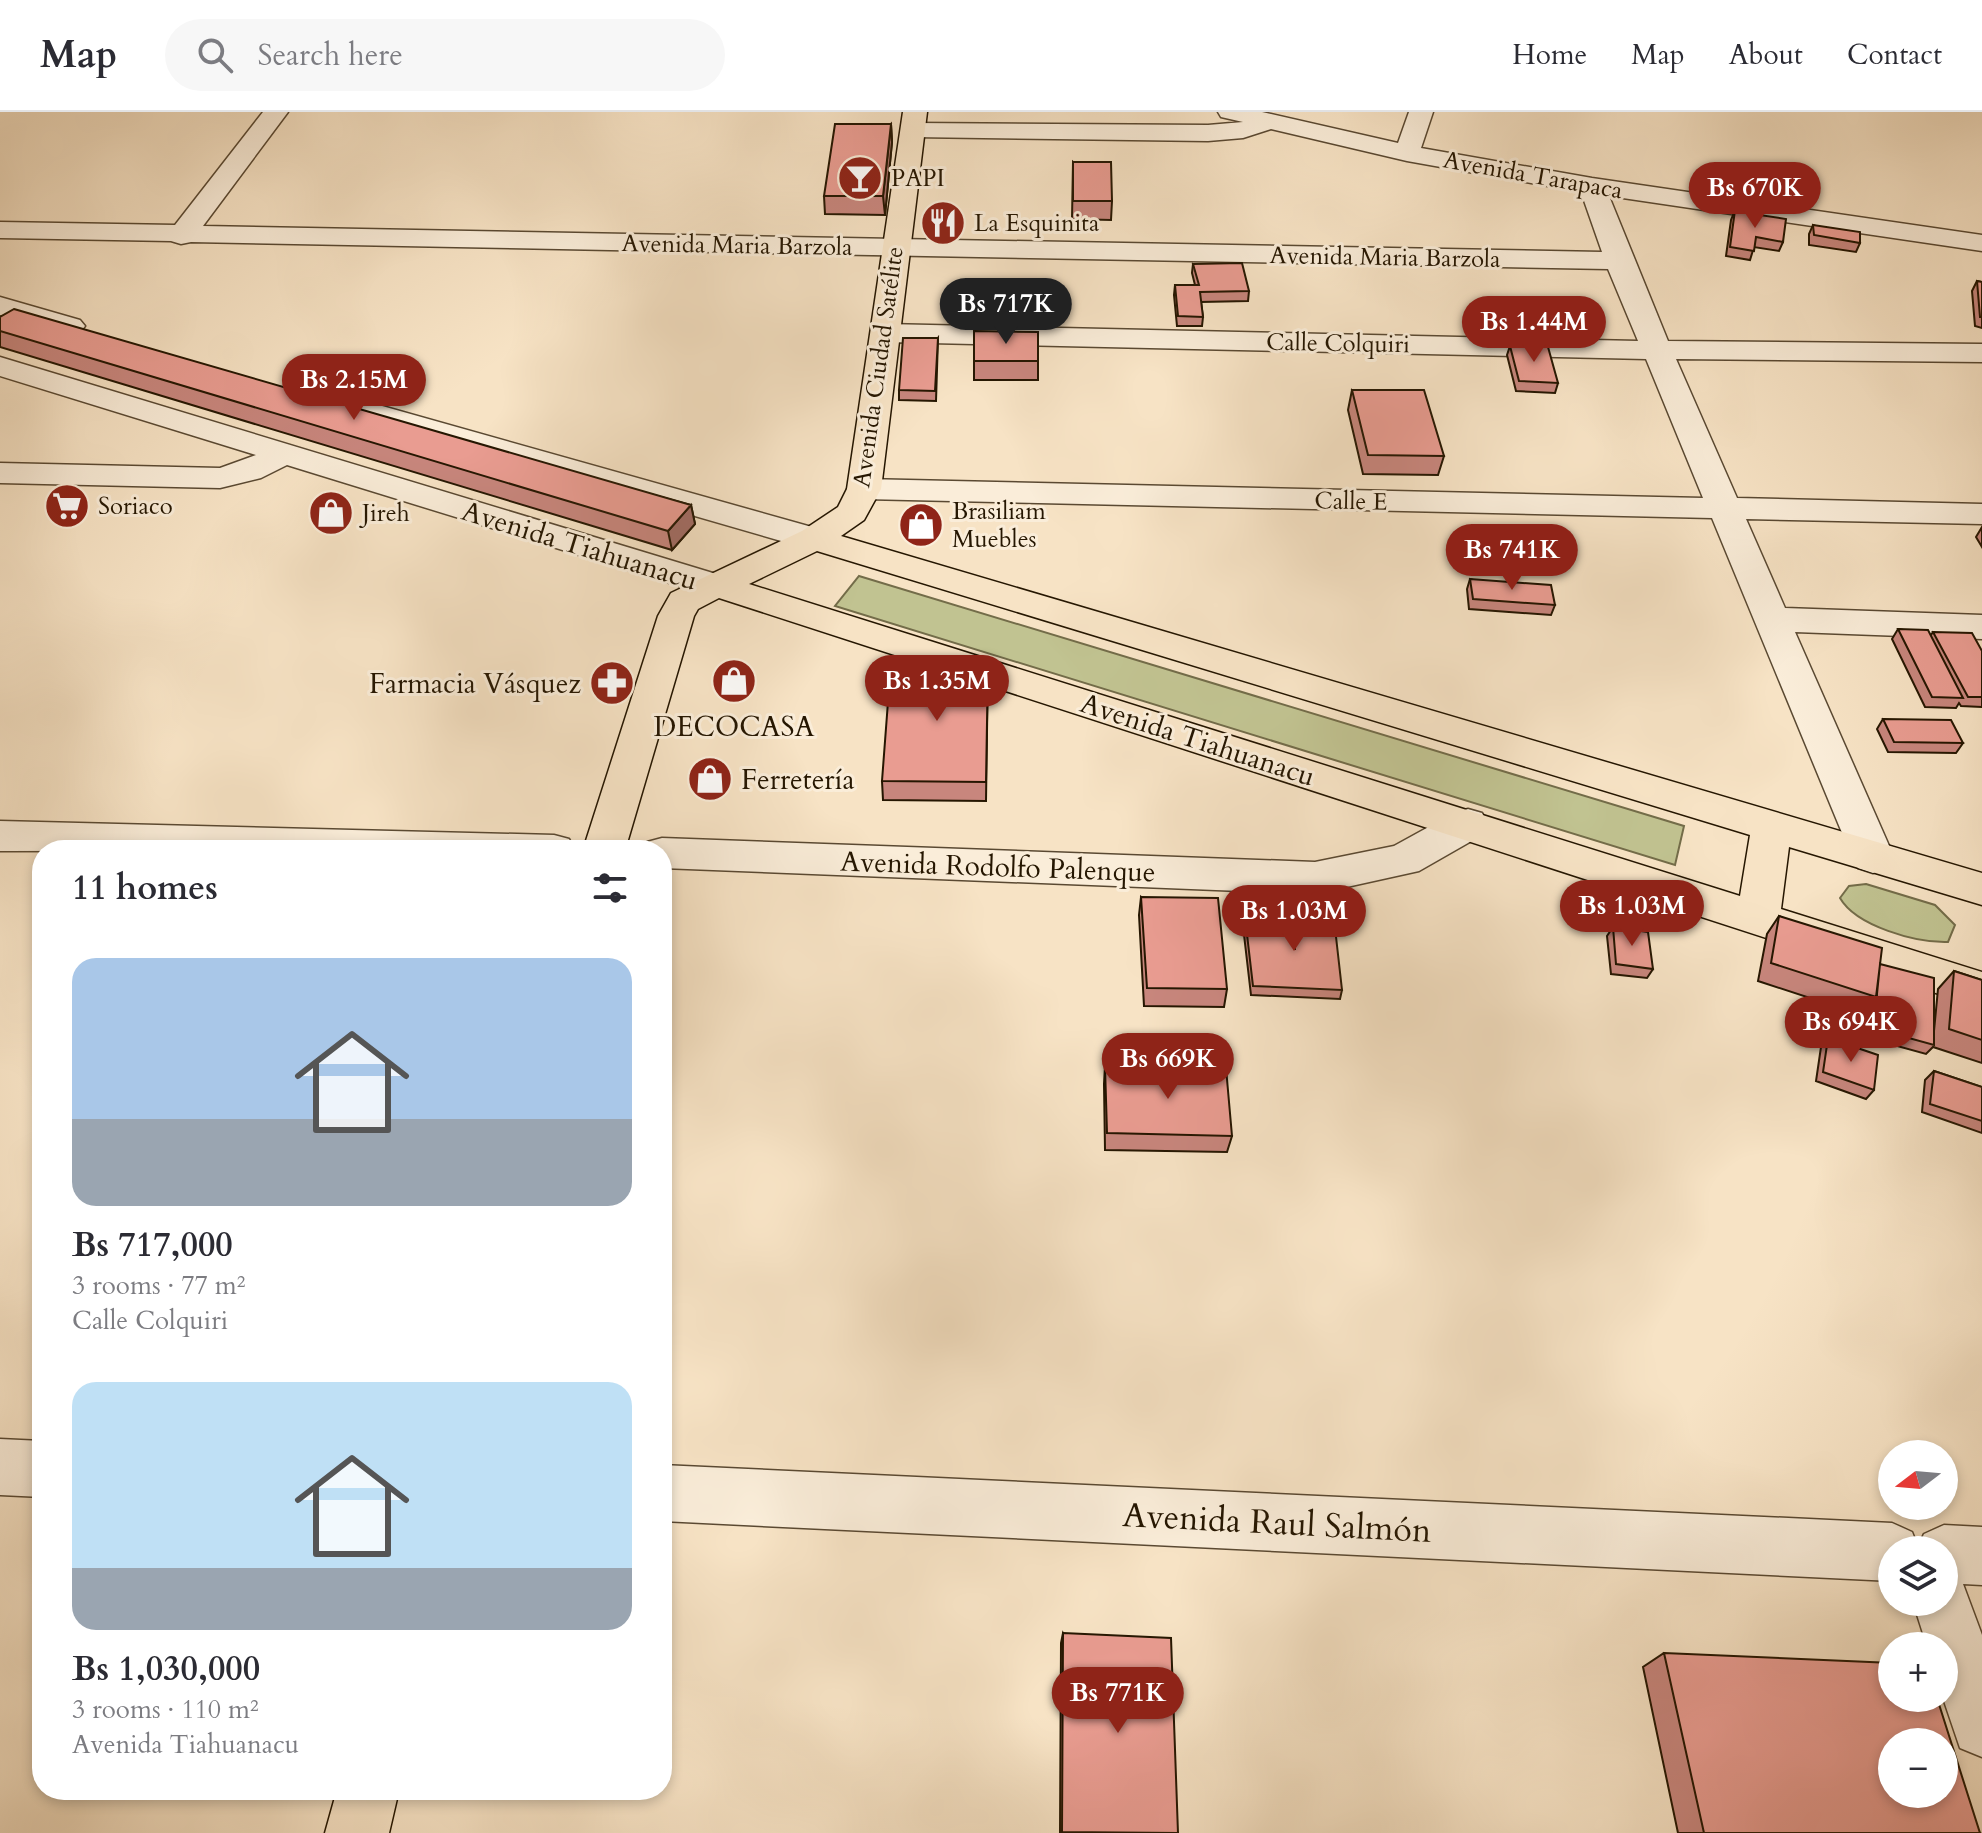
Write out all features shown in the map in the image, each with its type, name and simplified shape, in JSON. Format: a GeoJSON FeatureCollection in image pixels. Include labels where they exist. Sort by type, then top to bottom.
{"type":"FeatureCollection","features":[{"type":"Feature","properties":{"kind":"main road","name":"Avenida Ciudad Satélite"},"geometry":{"type":"LineString","coordinates":[[607,840],[676,616],[684,601],[814,539],[852,513],[864,489],[914,121]]}},
{"type":"Feature","properties":{"kind":"main road"},"geometry":{"type":"LineString","coordinates":[[814,539],[1982,889]]}},
{"type":"Feature","properties":{"kind":"main road","name":"Avenida Tiahuanacu"},"geometry":{"type":"LineString","coordinates":[[714,585],[1982,990]]}},
{"type":"Feature","properties":{"kind":"main road"},"geometry":{"type":"LineString","coordinates":[[1758,917],[1772,826]]}},
{"type":"Feature","properties":{"kind":"main road"},"geometry":{"type":"LineString","coordinates":[[357,1833],[365,1800]]}},
{"type":"Feature","properties":{"kind":"street"},"geometry":{"type":"LineString","coordinates":[[181,236],[276,112]]}},
{"type":"Feature","properties":{"kind":"street","name":"Avenida Tarapaca"},"geometry":{"type":"LineString","coordinates":[[1230,112],[1407,153],[1592,186],[1982,243]]}},
{"type":"Feature","properties":{"kind":"street"},"geometry":{"type":"LineString","coordinates":[[1407,153],[1421,112]]}},
{"type":"Feature","properties":{"kind":"street"},"geometry":{"type":"LineString","coordinates":[[914,121],[1208,133],[1243,131],[1265,122]]}},
{"type":"Feature","properties":{"kind":"street"},"geometry":{"type":"LineString","coordinates":[[1592,186],[1656,350],[1873,857]]}},
{"type":"Feature","properties":{"kind":"street","name":"Avenida Maria Barzola"},"geometry":{"type":"LineString","coordinates":[[0,230],[181,236],[1619,261]]}},
{"type":"Feature","properties":{"kind":"street"},"geometry":{"type":"LineString","coordinates":[[3,310],[100,335]]}},
{"type":"Feature","properties":{"kind":"street","name":"Calle Colquiri"},"geometry":{"type":"LineString","coordinates":[[886,333],[1656,350],[1982,353]]}},
{"type":"Feature","properties":{"kind":"street","name":"Avenida Tiahuanacu"},"geometry":{"type":"LineString","coordinates":[[0,366],[281,455],[714,585]]}},
{"type":"Feature","properties":{"kind":"street"},"geometry":{"type":"LineString","coordinates":[[313,396],[814,539]]}},
{"type":"Feature","properties":{"kind":"street"},"geometry":{"type":"LineString","coordinates":[[0,473],[220,478],[249,471],[281,455]]}},
{"type":"Feature","properties":{"kind":"street","name":"Calle E"},"geometry":{"type":"LineString","coordinates":[[864,489],[1982,514]]}},
{"type":"Feature","properties":{"kind":"street"},"geometry":{"type":"LineString","coordinates":[[1772,619],[1982,627]]}},
{"type":"Feature","properties":{"kind":"street","name":"Avenida Rodolfo Palenque"},"geometry":{"type":"LineString","coordinates":[[672,853],[1315,878],[1404,860],[1468,824]]}},
{"type":"Feature","properties":{"kind":"street"},"geometry":{"type":"LineString","coordinates":[[0,836],[158,840]]}},
{"type":"Feature","properties":{"kind":"street"},"geometry":{"type":"LineString","coordinates":[[0,1467],[32,1469]]}},
{"type":"Feature","properties":{"kind":"street","name":"Avenida Raul Salmón"},"geometry":{"type":"LineString","coordinates":[[672,1493],[1878,1551]]}},
{"type":"Feature","properties":{"kind":"street"},"geometry":{"type":"LineString","coordinates":[[1958,1555],[1982,1556]]}},
{"type":"Feature","properties":{"kind":"street"},"geometry":{"type":"LineString","coordinates":[[1947,1616],[1982,1726]]}},
{"type":"Feature","properties":{"kind":"green space"},"geometry":{"type":"Polygon","coordinates":[[[859,576],[1684,826],[1675,865],[835,606],[859,576]]]}},
{"type":"Feature","properties":{"kind":"green space"},"geometry":{"type":"Polygon","coordinates":[[[1866,884],[1935,905],[1955,925],[1948,942],[1904,936],[1859,917],[1840,898],[1849,886],[1866,884]]]}},
{"type":"Feature","properties":{"kind":"building","name":"PAPI"},"geometry":{"type":"Polygon","coordinates":[[[835,124],[891,124],[883,196],[824,196],[835,124]]]}},
{"type":"Feature","properties":{"kind":"building"},"geometry":{"type":"Polygon","coordinates":[[[1073,162],[1111,162],[1112,201],[1073,201],[1073,162]]]}},
{"type":"Feature","properties":{"kind":"building"},"geometry":{"type":"Polygon","coordinates":[[[1735,210],[1758,214],[1758,221],[1760,215],[1786,219],[1783,242],[1756,237],[1754,251],[1730,247],[1735,210]]]}},
{"type":"Feature","properties":{"kind":"building"},"geometry":{"type":"Polygon","coordinates":[[[1813,225],[1860,232],[1860,243],[1814,235],[1813,225]]]}},
{"type":"Feature","properties":{"kind":"building"},"geometry":{"type":"Polygon","coordinates":[[[1242,263],[1249,291],[1200,292],[1203,317],[1178,316],[1175,285],[1199,285],[1193,264],[1242,263]]]}},
{"type":"Feature","properties":{"kind":"building"},"geometry":{"type":"Polygon","coordinates":[[[1977,281],[1982,282],[1982,317],[1980,317],[1977,281]]]}},
{"type":"Feature","properties":{"kind":"building"},"geometry":{"type":"Polygon","coordinates":[[[14,309],[691,505],[668,531],[0,331],[0,317],[14,309]]]}},
{"type":"Feature","properties":{"kind":"building"},"geometry":{"type":"Polygon","coordinates":[[[974,331],[1038,332],[1038,361],[974,361],[974,331]]]}},
{"type":"Feature","properties":{"kind":"building"},"geometry":{"type":"Polygon","coordinates":[[[903,338],[938,338],[935,391],[899,390],[903,338]]]}},
{"type":"Feature","properties":{"kind":"building"},"geometry":{"type":"Polygon","coordinates":[[[1510,346],[1548,347],[1558,383],[1519,381],[1510,346]]]}},
{"type":"Feature","properties":{"kind":"building"},"geometry":{"type":"Polygon","coordinates":[[[1352,390],[1424,390],[1444,456],[1368,455],[1352,390]]]}},
{"type":"Feature","properties":{"kind":"building"},"geometry":{"type":"Polygon","coordinates":[[[1470,579],[1551,585],[1555,605],[1473,599],[1470,579]]]}},
{"type":"Feature","properties":{"kind":"building"},"geometry":{"type":"Polygon","coordinates":[[[1898,629],[1928,630],[1963,698],[1932,697],[1898,629]]]}},
{"type":"Feature","properties":{"kind":"building"},"geometry":{"type":"Polygon","coordinates":[[[1933,632],[1972,633],[1982,651],[1982,697],[1968,697],[1933,632]]]}},
{"type":"Feature","properties":{"kind":"building"},"geometry":{"type":"Polygon","coordinates":[[[891,662],[988,663],[986,782],[882,781],[891,662]]]}},
{"type":"Feature","properties":{"kind":"building"},"geometry":{"type":"Polygon","coordinates":[[[1883,719],[1951,720],[1963,743],[1894,742],[1883,719]]]}},
{"type":"Feature","properties":{"kind":"building"},"geometry":{"type":"Polygon","coordinates":[[[1141,897],[1218,898],[1227,989],[1147,988],[1141,897]]]}},
{"type":"Feature","properties":{"kind":"building"},"geometry":{"type":"Polygon","coordinates":[[[1779,916],[1882,948],[1876,997],[1771,963],[1779,916]]]}},
{"type":"Feature","properties":{"kind":"building"},"geometry":{"type":"Polygon","coordinates":[[[1245,917],[1291,918],[1295,950],[1294,918],[1334,919],[1342,990],[1253,986],[1245,917]]]}},
{"type":"Feature","properties":{"kind":"building"},"geometry":{"type":"Polygon","coordinates":[[[1613,927],[1648,932],[1653,969],[1616,964],[1613,927]]]}},
{"type":"Feature","properties":{"kind":"building"},"geometry":{"type":"Polygon","coordinates":[[[1880,964],[1934,978],[1934,1045],[1876,1029],[1880,964]]]}},
{"type":"Feature","properties":{"kind":"building"},"geometry":{"type":"Polygon","coordinates":[[[1954,971],[1982,980],[1982,1040],[1949,1029],[1954,971]]]}},
{"type":"Feature","properties":{"kind":"building"},"geometry":{"type":"Polygon","coordinates":[[[1828,1038],[1878,1055],[1874,1090],[1823,1072],[1828,1038]]]}},
{"type":"Feature","properties":{"kind":"building"},"geometry":{"type":"Polygon","coordinates":[[[1105,1066],[1226,1068],[1232,1136],[1107,1133],[1105,1066]]]}},
{"type":"Feature","properties":{"kind":"building"},"geometry":{"type":"Polygon","coordinates":[[[1934,1071],[1982,1087],[1982,1121],[1930,1104],[1934,1071]]]}},
{"type":"Feature","properties":{"kind":"building"},"geometry":{"type":"Polygon","coordinates":[[[1063,1633],[1171,1638],[1178,1833],[1062,1832],[1063,1633]]]}},
{"type":"Feature","properties":{"kind":"building"},"geometry":{"type":"Polygon","coordinates":[[[1664,1653],[1878,1662],[1878,1712],[1941,1712],[1947,1728],[1878,1728],[1878,1808],[1958,1808],[1958,1764],[1980,1833],[1704,1833],[1664,1653]]]}},
{"type":"Feature","properties":{"kind":"place","name":"PAPI"},"geometry":{"type":"Point","coordinates":[860,178]}},
{"type":"Feature","properties":{"kind":"place","name":"La Esquinita"},"geometry":{"type":"Point","coordinates":[943,223]}},
{"type":"Feature","properties":{"kind":"place","name":"Soriaco"},"geometry":{"type":"Point","coordinates":[67,506]}},
{"type":"Feature","properties":{"kind":"place","name":"Jireh"},"geometry":{"type":"Point","coordinates":[331,513]}},
{"type":"Feature","properties":{"kind":"place","name":"Brasiliam Muebles"},"geometry":{"type":"Point","coordinates":[921,525]}},
{"type":"Feature","properties":{"kind":"place","name":"DECOCASA"},"geometry":{"type":"Point","coordinates":[734,681]}},
{"type":"Feature","properties":{"kind":"place","name":"Farmacia Vásquez"},"geometry":{"type":"Point","coordinates":[612,683]}},
{"type":"Feature","properties":{"kind":"place","name":"Ferretería"},"geometry":{"type":"Point","coordinates":[710,779]}}]}
